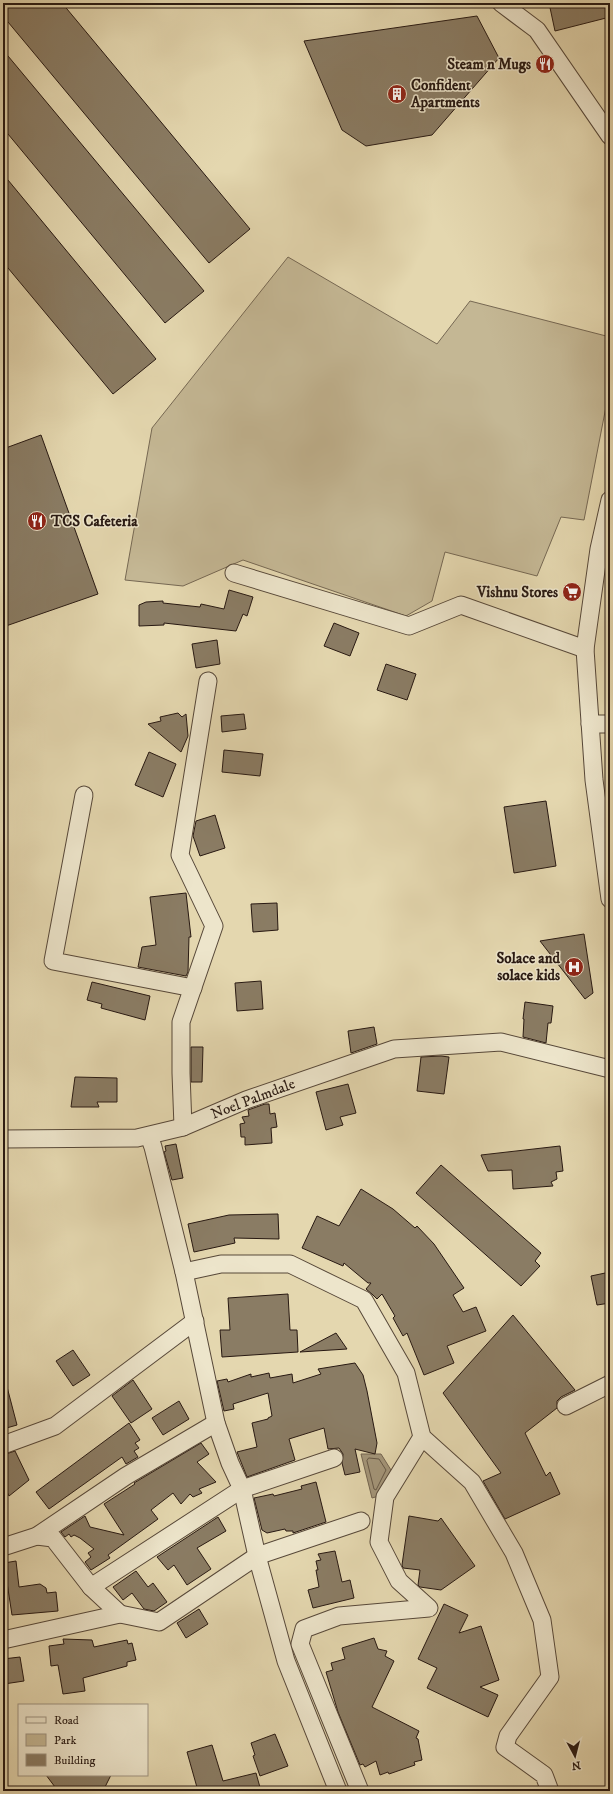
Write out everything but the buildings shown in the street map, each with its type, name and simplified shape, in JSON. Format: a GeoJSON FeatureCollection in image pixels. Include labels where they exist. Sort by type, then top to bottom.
{"type":"FeatureCollection","features":[{"type":"Feature","properties":{"kind":"street"},"geometry":{"type":"LineString","coordinates":[[503,3],[537,30],[610,136]]}},
{"type":"Feature","properties":{"kind":"street"},"geometry":{"type":"LineString","coordinates":[[610,500],[599,549],[602,578],[585,649],[594,780],[610,899]]}},
{"type":"Feature","properties":{"kind":"street"},"geometry":{"type":"LineString","coordinates":[[234,573],[409,626],[461,605],[585,649]]}},
{"type":"Feature","properties":{"kind":"street"},"geometry":{"type":"LineString","coordinates":[[183,1127],[180,1073],[181,1022],[214,926],[180,855],[208,681]]}},
{"type":"Feature","properties":{"kind":"street"},"geometry":{"type":"LineString","coordinates":[[590,724],[610,724]]}},
{"type":"Feature","properties":{"kind":"street"},"geometry":{"type":"LineString","coordinates":[[84,795],[54,961],[193,988]]}},
{"type":"Feature","properties":{"kind":"street","name":"Noel Palmdale"},"geometry":{"type":"LineString","coordinates":[[3,1139],[137,1138],[149,1136],[183,1127],[246,1100],[394,1049],[501,1042],[610,1070]]}},
{"type":"Feature","properties":{"kind":"street"},"geometry":{"type":"LineString","coordinates":[[149,1136],[153,1146],[184,1272],[216,1423],[230,1463],[242,1489],[256,1556],[286,1661],[338,1791]]}},
{"type":"Feature","properties":{"kind":"street"},"geometry":{"type":"LineString","coordinates":[[184,1272],[221,1264],[290,1264],[364,1300],[406,1373],[422,1437],[472,1482],[514,1553],[542,1620],[550,1677],[508,1736],[505,1746],[544,1775],[550,1791]]}},
{"type":"Feature","properties":{"kind":"street"},"geometry":{"type":"LineString","coordinates":[[3,1445],[55,1426],[195,1321]]}},
{"type":"Feature","properties":{"kind":"street"},"geometry":{"type":"LineString","coordinates":[[566,1406],[610,1384]]}},
{"type":"Feature","properties":{"kind":"street"},"geometry":{"type":"LineString","coordinates":[[3,1547],[37,1536],[126,1476],[216,1423]]}},
{"type":"Feature","properties":{"kind":"street"},"geometry":{"type":"LineString","coordinates":[[360,1791],[300,1644],[304,1629],[339,1616],[429,1608],[399,1581],[379,1542],[385,1497],[422,1437]]}},
{"type":"Feature","properties":{"kind":"street"},"geometry":{"type":"LineString","coordinates":[[91,1587],[242,1489],[334,1458]]}},
{"type":"Feature","properties":{"kind":"street"},"geometry":{"type":"LineString","coordinates":[[3,1640],[120,1614],[159,1622],[256,1556],[361,1521]]}},
{"type":"Feature","properties":{"kind":"street"},"geometry":{"type":"LineString","coordinates":[[37,1536],[53,1538],[91,1587],[120,1614]]}},
{"type":"Feature","properties":{"kind":"green space"},"geometry":{"type":"Polygon","coordinates":[[[288,257],[437,344],[470,301],[610,337],[610,386],[584,520],[561,517],[537,576],[445,552],[432,601],[406,616],[243,560],[183,586],[125,580],[152,428],[288,257]]]}},
{"type":"Feature","properties":{"kind":"water"},"geometry":{"type":"Polygon","coordinates":[[[361,1454],[381,1454],[391,1470],[379,1496],[372,1498],[361,1454]]]}},
{"type":"Feature","properties":{"kind":"place","name":"Steam n Mugs"},"geometry":{"type":"Point","coordinates":[545,64]}},
{"type":"Feature","properties":{"kind":"place","name":"Confident Apartments"},"geometry":{"type":"Point","coordinates":[397,94]}},
{"type":"Feature","properties":{"kind":"place","name":"TCS Cafeteria"},"geometry":{"type":"Point","coordinates":[37,521]}},
{"type":"Feature","properties":{"kind":"place","name":"Vishnu Stores"},"geometry":{"type":"Point","coordinates":[572,592]}},
{"type":"Feature","properties":{"kind":"place","name":"Solace and solace kids"},"geometry":{"type":"Point","coordinates":[574,967]}}]}
